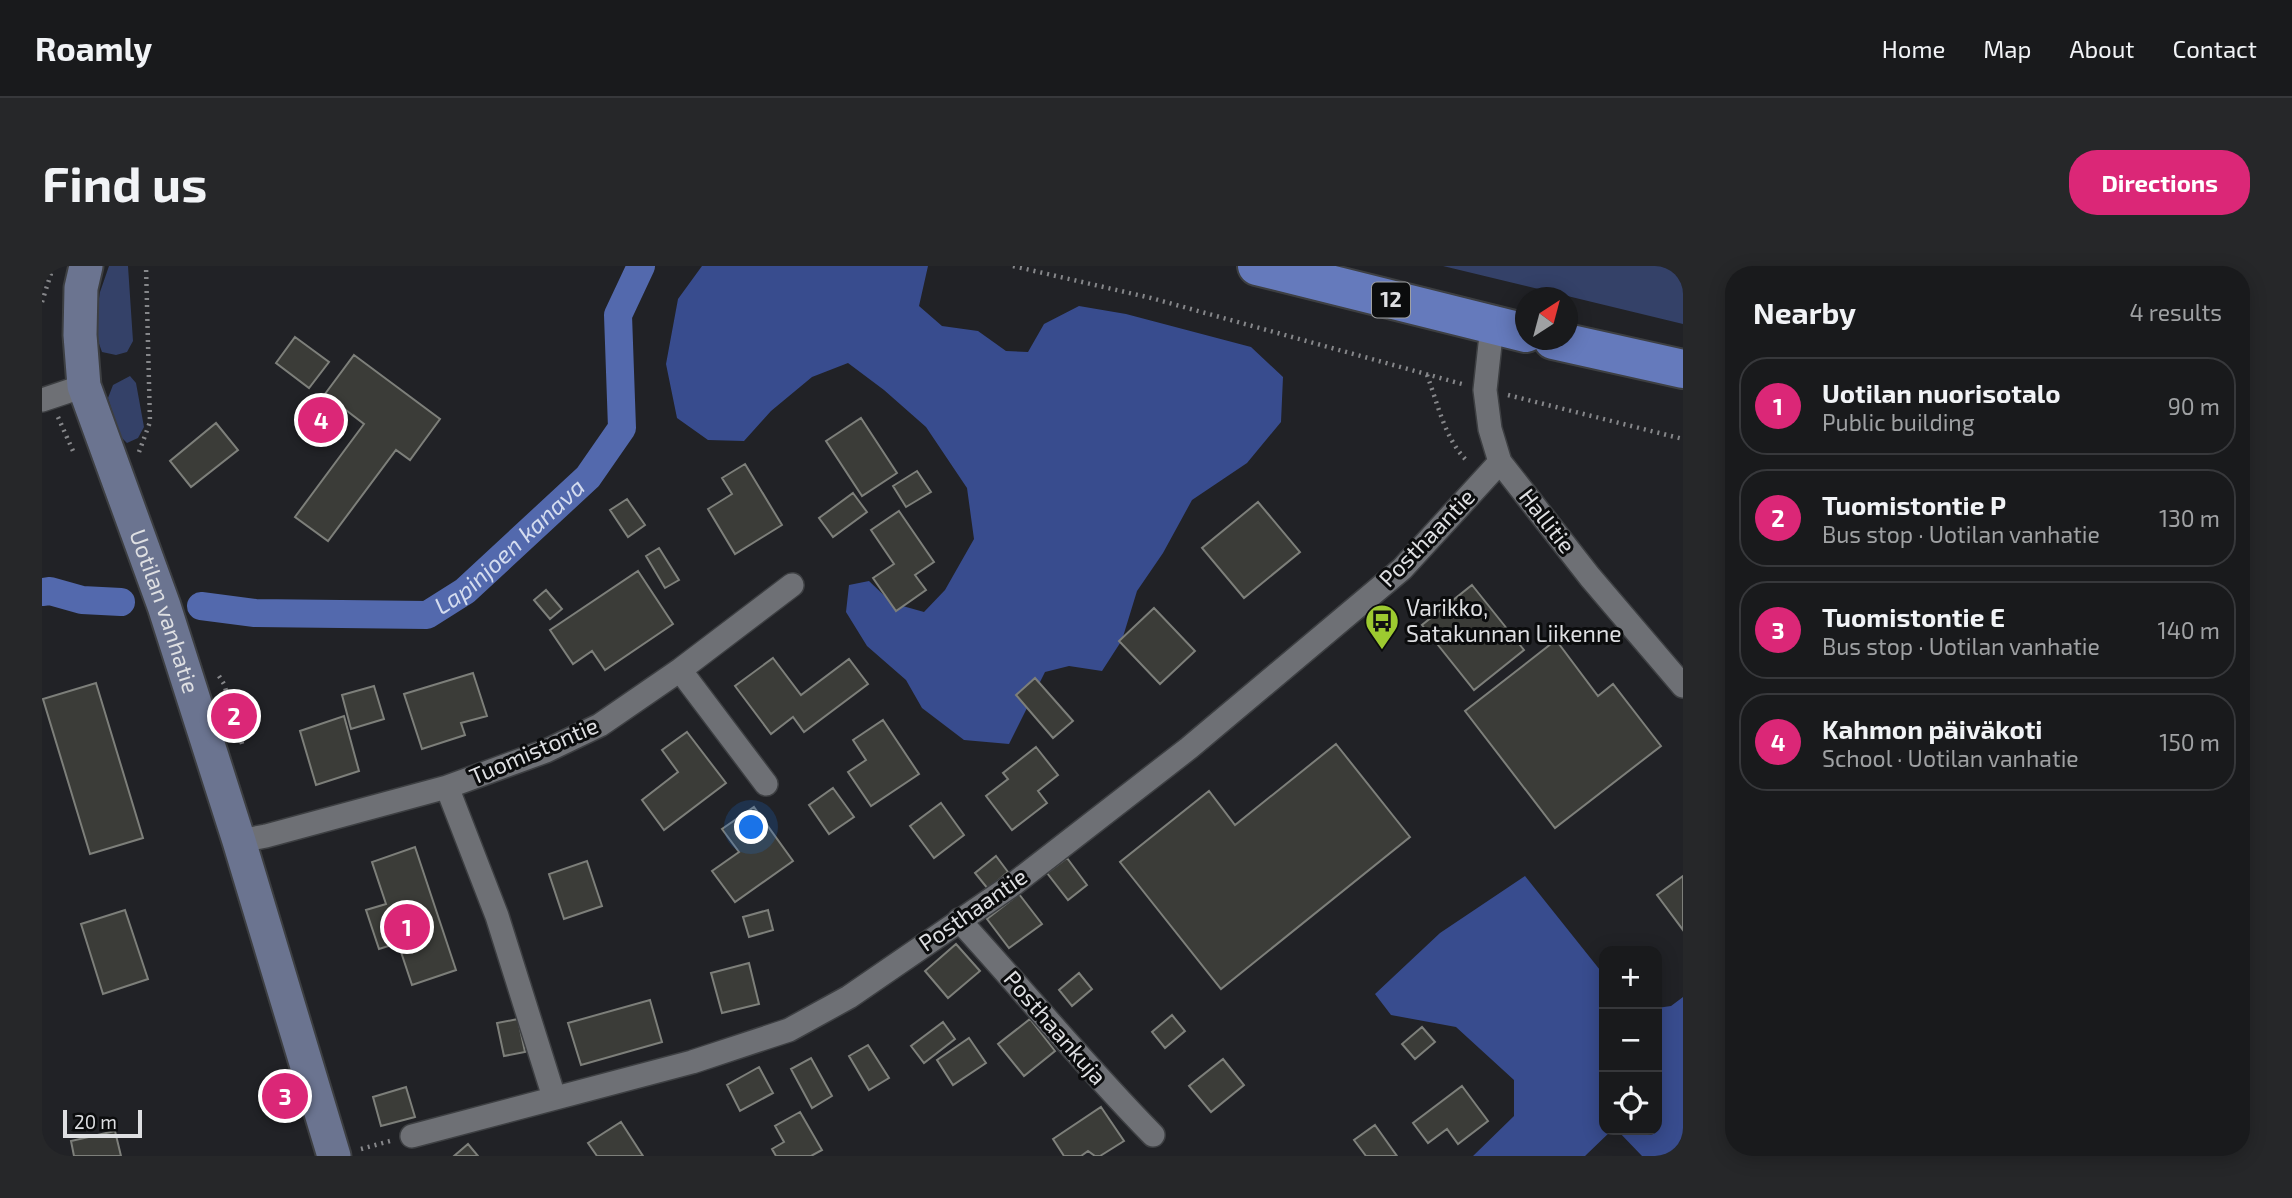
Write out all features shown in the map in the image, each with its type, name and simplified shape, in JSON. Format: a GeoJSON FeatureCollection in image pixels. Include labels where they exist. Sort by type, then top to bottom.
{"type":"FeatureCollection","features":[{"type":"Feature","properties":{"kind":"highway","name":"12"},"geometry":{"type":"LineString","coordinates":[[1256,266],[1509,329]]}},
{"type":"Feature","properties":{"kind":"highway"},"geometry":{"type":"LineString","coordinates":[[1578,346],[1683,369]]}},
{"type":"Feature","properties":{"kind":"main road","name":"Uotilan vanhatie"},"geometry":{"type":"LineString","coordinates":[[86,266],[81,288],[80,335],[84,386],[164,606],[239,841],[333,1156]]}},
{"type":"Feature","properties":{"kind":"street","name":"Hallitie"},"geometry":{"type":"LineString","coordinates":[[1509,329],[1485,390],[1490,429],[1500,462],[1590,577],[1683,687]]}},
{"type":"Feature","properties":{"kind":"street"},"geometry":{"type":"LineString","coordinates":[[42,400],[84,386]]}},
{"type":"Feature","properties":{"kind":"street","name":"Posthaantie"},"geometry":{"type":"LineString","coordinates":[[412,1136],[692,1062],[789,1030],[849,997],[1015,883],[1189,748],[1402,569],[1500,462]]}},
{"type":"Feature","properties":{"kind":"street","name":"Tuomistontie"},"geometry":{"type":"LineString","coordinates":[[239,841],[447,787],[546,751],[600,725],[680,670],[792,585]]}},
{"type":"Feature","properties":{"kind":"street"},"geometry":{"type":"LineString","coordinates":[[680,670],[766,784]]}},
{"type":"Feature","properties":{"kind":"street"},"geometry":{"type":"LineString","coordinates":[[447,787],[497,916],[554,1097]]}},
{"type":"Feature","properties":{"kind":"street","name":"Posthaankuja"},"geometry":{"type":"LineString","coordinates":[[959,920],[1115,1097],[1153,1135]]}},
{"type":"Feature","properties":{"kind":"path"},"geometry":{"type":"LineString","coordinates":[[42,302],[53,266]]}},
{"type":"Feature","properties":{"kind":"path"},"geometry":{"type":"LineString","coordinates":[[1013,266],[1151,298],[1485,390],[1683,439]]}},
{"type":"Feature","properties":{"kind":"path"},"geometry":{"type":"LineString","coordinates":[[333,1156],[412,1136]]}},
{"type":"Feature","properties":{"kind":"shaded area"},"geometry":{"type":"Polygon","coordinates":[[[109,266],[128,266],[133,341],[127,352],[116,355],[102,352],[94,330],[100,292],[109,266]]]}},
{"type":"Feature","properties":{"kind":"shaded area"},"geometry":{"type":"Polygon","coordinates":[[[702,266],[928,266],[919,306],[942,326],[978,331],[1006,351],[1028,352],[1044,324],[1079,306],[1126,314],[1251,347],[1283,377],[1281,422],[1247,463],[1192,500],[1163,553],[1137,591],[1122,640],[1102,671],[1069,666],[1045,672],[1009,744],[964,740],[922,708],[906,680],[867,646],[846,612],[849,585],[869,581],[892,603],[924,612],[945,590],[974,539],[967,488],[926,427],[848,363],[812,377],[771,411],[744,441],[708,440],[677,418],[666,364],[678,299],[702,266]]]}},
{"type":"Feature","properties":{"kind":"shaded area"},"geometry":{"type":"Polygon","coordinates":[[[1443,266],[1683,266],[1683,324],[1578,299],[1578,287],[1530,287],[1443,266]]]}},
{"type":"Feature","properties":{"kind":"shaded area"},"geometry":{"type":"Polygon","coordinates":[[[130,376],[136,383],[144,427],[138,438],[127,443],[120,436],[108,398],[113,385],[130,376]]]}},
{"type":"Feature","properties":{"kind":"shaded area"},"geometry":{"type":"Polygon","coordinates":[[[1525,876],[1599,969],[1599,1135],[1607,1135],[1585,1156],[1473,1156],[1514,1116],[1514,1080],[1456,1027],[1391,1015],[1375,994],[1440,933],[1525,876]]]}},
{"type":"Feature","properties":{"kind":"shaded area"},"geometry":{"type":"Polygon","coordinates":[[[1683,997],[1683,1156],[1642,1156],[1622,1135],[1662,1135],[1662,1007],[1671,1006],[1683,997]]]}},
{"type":"Feature","properties":{"kind":"building"},"geometry":{"type":"Polygon","coordinates":[[[295,337],[329,362],[309,388],[276,363],[295,337]]]}},
{"type":"Feature","properties":{"kind":"building"},"geometry":{"type":"Polygon","coordinates":[[[354,355],[440,419],[410,460],[396,450],[328,541],[295,517],[364,424],[325,394],[354,355]]]}},
{"type":"Feature","properties":{"kind":"building"},"geometry":{"type":"Polygon","coordinates":[[[861,418],[897,473],[862,496],[826,441],[861,418]]]}},
{"type":"Feature","properties":{"kind":"building"},"geometry":{"type":"Polygon","coordinates":[[[216,423],[238,450],[191,487],[170,461],[216,423]]]}},
{"type":"Feature","properties":{"kind":"building"},"geometry":{"type":"Polygon","coordinates":[[[745,464],[782,525],[735,554],[708,509],[732,494],[722,478],[745,464]]]}},
{"type":"Feature","properties":{"kind":"building"},"geometry":{"type":"Polygon","coordinates":[[[917,471],[931,492],[906,507],[893,486],[917,471]]]}},
{"type":"Feature","properties":{"kind":"building"},"geometry":{"type":"Polygon","coordinates":[[[853,493],[867,512],[833,537],[819,518],[853,493]]]}},
{"type":"Feature","properties":{"kind":"building"},"geometry":{"type":"Polygon","coordinates":[[[627,499],[645,525],[628,537],[610,510],[627,499]]]}},
{"type":"Feature","properties":{"kind":"building"},"geometry":{"type":"Polygon","coordinates":[[[1258,502],[1300,552],[1244,598],[1202,548],[1258,502]]]}},
{"type":"Feature","properties":{"kind":"building"},"geometry":{"type":"Polygon","coordinates":[[[899,511],[934,562],[915,575],[926,590],[896,611],[873,578],[894,564],[871,530],[899,511]]]}},
{"type":"Feature","properties":{"kind":"building"},"geometry":{"type":"Polygon","coordinates":[[[659,548],[679,580],[665,588],[646,556],[659,548]]]}},
{"type":"Feature","properties":{"kind":"building"},"geometry":{"type":"Polygon","coordinates":[[[638,571],[673,624],[605,670],[592,651],[573,664],[550,630],[638,571]]]}},
{"type":"Feature","properties":{"kind":"building"},"geometry":{"type":"Polygon","coordinates":[[[1472,585],[1524,650],[1474,690],[1422,625],[1472,585]]]}},
{"type":"Feature","properties":{"kind":"building"},"geometry":{"type":"Polygon","coordinates":[[[546,590],[562,609],[550,619],[534,600],[546,590]]]}},
{"type":"Feature","properties":{"kind":"building"},"geometry":{"type":"Polygon","coordinates":[[[1154,608],[1195,651],[1160,684],[1119,641],[1154,608]]]}},
{"type":"Feature","properties":{"kind":"building"},"geometry":{"type":"Polygon","coordinates":[[[1556,640],[1598,696],[1613,684],[1661,746],[1555,828],[1465,711],[1556,640]]]}},
{"type":"Feature","properties":{"kind":"building"},"geometry":{"type":"Polygon","coordinates":[[[773,658],[801,695],[849,659],[868,684],[804,732],[793,717],[771,734],[735,686],[773,658]]]}},
{"type":"Feature","properties":{"kind":"building"},"geometry":{"type":"Polygon","coordinates":[[[473,673],[487,716],[461,723],[465,735],[422,749],[404,694],[473,673]]]}},
{"type":"Feature","properties":{"kind":"building"},"geometry":{"type":"Polygon","coordinates":[[[1035,678],[1073,721],[1053,738],[1016,695],[1035,678]]]}},
{"type":"Feature","properties":{"kind":"building"},"geometry":{"type":"Polygon","coordinates":[[[96,683],[143,838],[90,854],[43,699],[96,683]]]}},
{"type":"Feature","properties":{"kind":"building"},"geometry":{"type":"Polygon","coordinates":[[[374,686],[384,719],[351,729],[342,695],[374,686]]]}},
{"type":"Feature","properties":{"kind":"building"},"geometry":{"type":"Polygon","coordinates":[[[344,716],[359,771],[316,785],[300,731],[344,716]]]}},
{"type":"Feature","properties":{"kind":"building"},"geometry":{"type":"Polygon","coordinates":[[[883,720],[919,774],[871,806],[848,772],[866,760],[853,740],[883,720]]]}},
{"type":"Feature","properties":{"kind":"building"},"geometry":{"type":"Polygon","coordinates":[[[687,732],[726,783],[664,830],[642,800],[678,772],[662,750],[687,732]]]}},
{"type":"Feature","properties":{"kind":"building"},"geometry":{"type":"Polygon","coordinates":[[[1336,744],[1410,837],[1221,989],[1120,862],[1209,791],[1235,825],[1336,744]]]}},
{"type":"Feature","properties":{"kind":"building"},"geometry":{"type":"Polygon","coordinates":[[[1036,747],[1058,775],[1038,791],[1047,803],[1012,830],[986,796],[1008,779],[1003,773],[1036,747]]]}},
{"type":"Feature","properties":{"kind":"building"},"geometry":{"type":"Polygon","coordinates":[[[833,788],[854,817],[829,834],[809,805],[833,788]]]}},
{"type":"Feature","properties":{"kind":"building"},"geometry":{"type":"Polygon","coordinates":[[[941,803],[964,835],[934,858],[910,826],[941,803]]]}},
{"type":"Feature","properties":{"kind":"building"},"geometry":{"type":"Polygon","coordinates":[[[754,807],[793,861],[735,902],[712,871],[739,852],[722,829],[754,807]]]}},
{"type":"Feature","properties":{"kind":"building"},"geometry":{"type":"Polygon","coordinates":[[[415,847],[456,970],[412,985],[398,943],[379,949],[366,910],[386,904],[372,862],[415,847]]]}},
{"type":"Feature","properties":{"kind":"building"},"geometry":{"type":"Polygon","coordinates":[[[996,856],[1008,872],[988,889],[975,873],[996,856]]]}},
{"type":"Feature","properties":{"kind":"building"},"geometry":{"type":"Polygon","coordinates":[[[1067,858],[1087,885],[1068,900],[1047,873],[1067,858]]]}},
{"type":"Feature","properties":{"kind":"building"},"geometry":{"type":"Polygon","coordinates":[[[587,861],[602,906],[564,919],[549,874],[587,861]]]}},
{"type":"Feature","properties":{"kind":"building"},"geometry":{"type":"Polygon","coordinates":[[[1683,876],[1683,930],[1657,895],[1683,876]]]}},
{"type":"Feature","properties":{"kind":"building"},"geometry":{"type":"Polygon","coordinates":[[[1019,894],[1042,924],[1009,948],[987,919],[1019,894]]]}},
{"type":"Feature","properties":{"kind":"building"},"geometry":{"type":"Polygon","coordinates":[[[125,910],[148,979],[103,994],[81,924],[125,910]]]}},
{"type":"Feature","properties":{"kind":"building"},"geometry":{"type":"Polygon","coordinates":[[[768,910],[773,930],[749,937],[743,917],[768,910]]]}},
{"type":"Feature","properties":{"kind":"building"},"geometry":{"type":"Polygon","coordinates":[[[956,944],[980,971],[948,998],[925,971],[956,944]]]}},
{"type":"Feature","properties":{"kind":"building"},"geometry":{"type":"Polygon","coordinates":[[[749,963],[759,1004],[722,1013],[711,973],[749,963]]]}},
{"type":"Feature","properties":{"kind":"building"},"geometry":{"type":"Polygon","coordinates":[[[1079,973],[1092,989],[1072,1006],[1059,990],[1079,973]]]}},
{"type":"Feature","properties":{"kind":"building"},"geometry":{"type":"Polygon","coordinates":[[[650,1000],[662,1042],[581,1065],[568,1023],[650,1000]]]}},
{"type":"Feature","properties":{"kind":"building"},"geometry":{"type":"Polygon","coordinates":[[[1172,1015],[1185,1031],[1165,1048],[1152,1032],[1172,1015]]]}},
{"type":"Feature","properties":{"kind":"building"},"geometry":{"type":"Polygon","coordinates":[[[518,1019],[525,1052],[504,1056],[497,1023],[518,1019]]]}},
{"type":"Feature","properties":{"kind":"building"},"geometry":{"type":"Polygon","coordinates":[[[1030,1019],[1055,1051],[1024,1076],[998,1044],[1030,1019]]]}},
{"type":"Feature","properties":{"kind":"building"},"geometry":{"type":"Polygon","coordinates":[[[943,1022],[955,1039],[924,1063],[911,1046],[943,1022]]]}},
{"type":"Feature","properties":{"kind":"building"},"geometry":{"type":"Polygon","coordinates":[[[1422,1027],[1435,1042],[1415,1059],[1402,1044],[1422,1027]]]}},
{"type":"Feature","properties":{"kind":"building"},"geometry":{"type":"Polygon","coordinates":[[[969,1038],[986,1063],[953,1085],[937,1060],[969,1038]]]}},
{"type":"Feature","properties":{"kind":"building"},"geometry":{"type":"Polygon","coordinates":[[[868,1045],[889,1078],[869,1090],[849,1056],[868,1045]]]}},
{"type":"Feature","properties":{"kind":"building"},"geometry":{"type":"Polygon","coordinates":[[[811,1058],[832,1096],[812,1108],[791,1069],[811,1058]]]}},
{"type":"Feature","properties":{"kind":"building"},"geometry":{"type":"Polygon","coordinates":[[[1223,1059],[1244,1085],[1211,1112],[1189,1086],[1223,1059]]]}},
{"type":"Feature","properties":{"kind":"building"},"geometry":{"type":"Polygon","coordinates":[[[759,1067],[773,1093],[740,1111],[727,1085],[759,1067]]]}},
{"type":"Feature","properties":{"kind":"building"},"geometry":{"type":"Polygon","coordinates":[[[1462,1086],[1488,1121],[1458,1144],[1447,1129],[1428,1143],[1413,1123],[1462,1086]]]}},
{"type":"Feature","properties":{"kind":"building"},"geometry":{"type":"Polygon","coordinates":[[[406,1087],[415,1117],[381,1126],[373,1097],[406,1087]]]}},
{"type":"Feature","properties":{"kind":"building"},"geometry":{"type":"Polygon","coordinates":[[[1101,1107],[1124,1141],[1100,1156],[1088,1151],[1081,1156],[1064,1156],[1053,1139],[1101,1107]]]}},
{"type":"Feature","properties":{"kind":"building"},"geometry":{"type":"Polygon","coordinates":[[[800,1112],[822,1150],[811,1156],[776,1156],[772,1149],[784,1142],[775,1126],[800,1112]]]}},
{"type":"Feature","properties":{"kind":"building"},"geometry":{"type":"Polygon","coordinates":[[[621,1122],[643,1156],[597,1156],[588,1143],[621,1122]]]}},
{"type":"Feature","properties":{"kind":"building"},"geometry":{"type":"Polygon","coordinates":[[[1375,1125],[1397,1156],[1366,1156],[1354,1140],[1375,1125]]]}},
{"type":"Feature","properties":{"kind":"building"},"geometry":{"type":"Polygon","coordinates":[[[115,1131],[121,1156],[74,1156],[71,1141],[115,1131]]]}},
{"type":"Feature","properties":{"kind":"building"},"geometry":{"type":"Polygon","coordinates":[[[468,1144],[478,1156],[454,1156],[468,1144]]]}},
{"type":"Feature","properties":{"kind":"waterway","name":"Lapinjoen kanava"},"geometry":{"type":"LineString","coordinates":[[201,606],[255,613],[427,615],[465,591],[588,477],[622,428],[618,315],[641,266]]}},
{"type":"Feature","properties":{"kind":"waterway","name":"Lapinjoen kanava"},"geometry":{"type":"LineString","coordinates":[[42,592],[50,591],[82,600],[121,602]]}},
{"type":"Feature","properties":{"kind":"place","name":"Kahmon päiväkoti"},"geometry":{"type":"Point","coordinates":[321,420]}},
{"type":"Feature","properties":{"kind":"place","name":"Varikko, Satakunnan Liikenne"},"geometry":{"type":"Point","coordinates":[1382,651]}},
{"type":"Feature","properties":{"kind":"place","name":"Tuomistontie P"},"geometry":{"type":"Point","coordinates":[234,716]}},
{"type":"Feature","properties":{"kind":"place","name":"Uotilan nuorisotalo"},"geometry":{"type":"Point","coordinates":[407,927]}},
{"type":"Feature","properties":{"kind":"place","name":"Tuomistontie E"},"geometry":{"type":"Point","coordinates":[285,1096]}}]}
